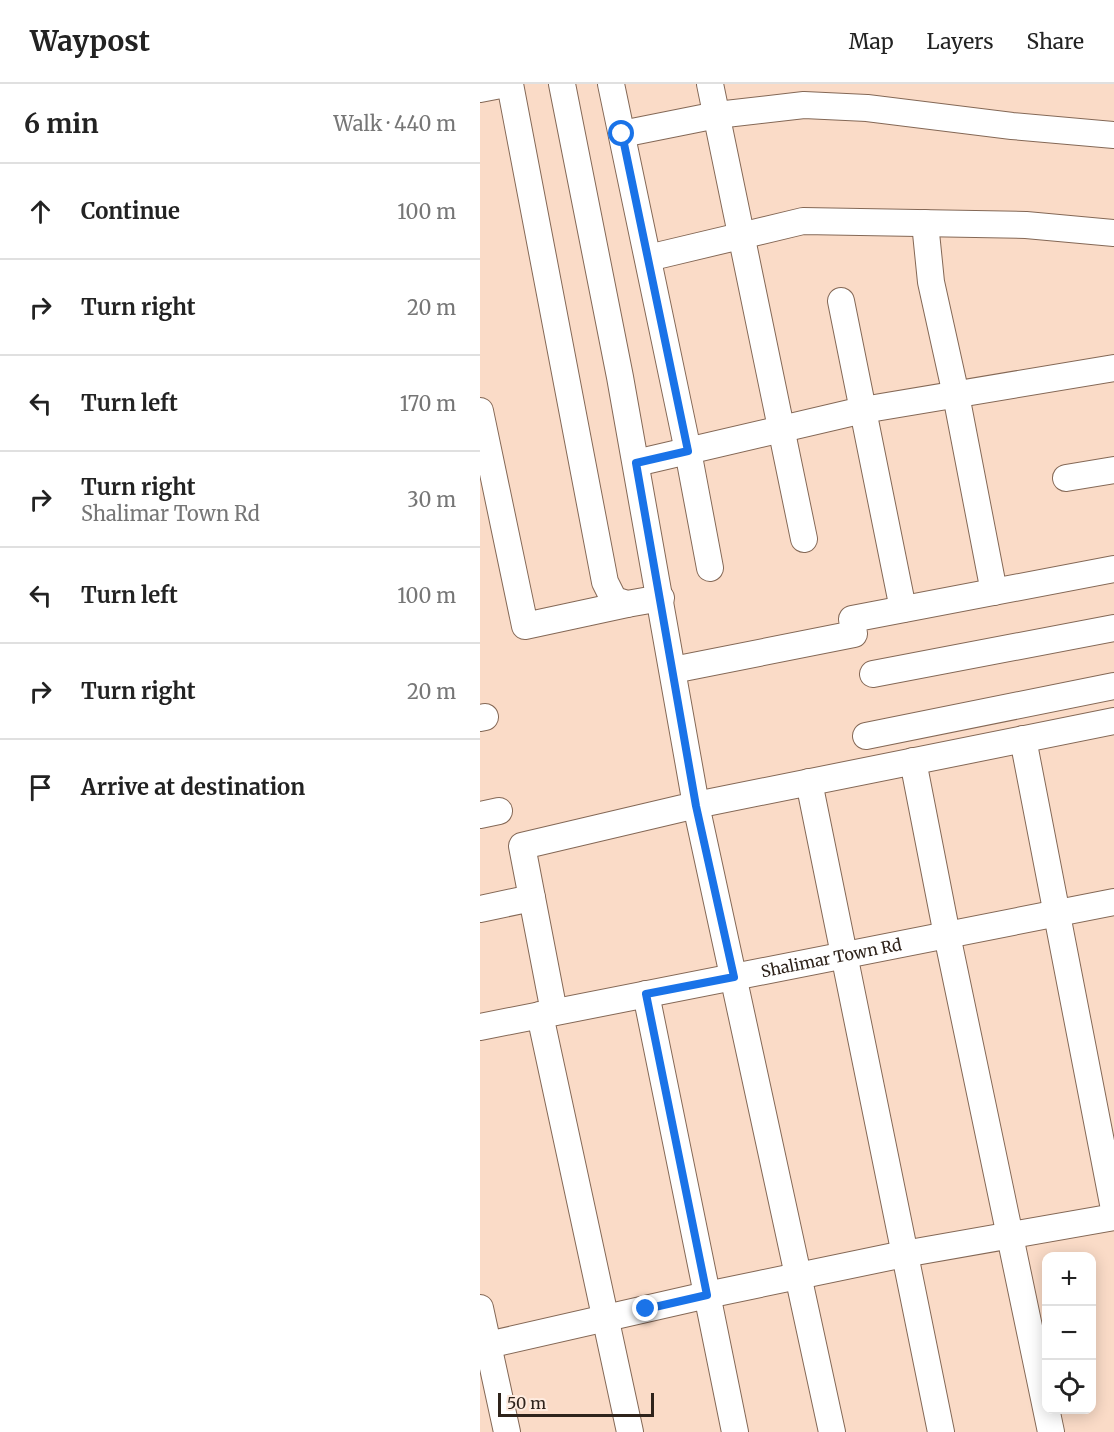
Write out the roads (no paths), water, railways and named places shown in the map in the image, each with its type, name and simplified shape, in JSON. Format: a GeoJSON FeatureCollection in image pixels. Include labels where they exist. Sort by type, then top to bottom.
{"type":"FeatureCollection","features":[{"type":"Feature","properties":{"kind":"street"},"geometry":{"type":"LineString","coordinates":[[480,89],[508,84],[605,582],[614,600],[627,604]]}},
{"type":"Feature","properties":{"kind":"street"},"geometry":{"type":"LineString","coordinates":[[562,84],[636,463],[696,806],[832,1432]]}},
{"type":"Feature","properties":{"kind":"street"},"geometry":{"type":"LineString","coordinates":[[611,84],[688,451],[710,568]]}},
{"type":"Feature","properties":{"kind":"street"},"geometry":{"type":"LineString","coordinates":[[710,84],[804,539]]}},
{"type":"Feature","properties":{"kind":"street"},"geometry":{"type":"LineString","coordinates":[[622,134],[717,115],[804,105],[867,108],[1012,126],[1114,135]]}},
{"type":"Feature","properties":{"kind":"street"},"geometry":{"type":"LineString","coordinates":[[648,258],[803,221],[1026,225],[1114,234]]}},
{"type":"Feature","properties":{"kind":"street"},"geometry":{"type":"LineString","coordinates":[[925,223],[931,282],[956,395],[994,592]]}},
{"type":"Feature","properties":{"kind":"street"},"geometry":{"type":"LineString","coordinates":[[841,301],[903,609]]}},
{"type":"Feature","properties":{"kind":"street"},"geometry":{"type":"LineString","coordinates":[[636,463],[863,410],[1114,368]]}},
{"type":"Feature","properties":{"kind":"street"},"geometry":{"type":"LineString","coordinates":[[480,411],[525,626],[661,598]]}},
{"type":"Feature","properties":{"kind":"street"},"geometry":{"type":"LineString","coordinates":[[1066,478],[1114,470]]}},
{"type":"Feature","properties":{"kind":"street"},"geometry":{"type":"LineString","coordinates":[[673,670],[854,634],[852,619],[1114,569]]}},
{"type":"Feature","properties":{"kind":"street"},"geometry":{"type":"LineString","coordinates":[[873,674],[1114,628]]}},
{"type":"Feature","properties":{"kind":"street"},"geometry":{"type":"LineString","coordinates":[[866,736],[1114,686]]}},
{"type":"Feature","properties":{"kind":"street"},"geometry":{"type":"LineString","coordinates":[[630,1432],[547,1013],[532,898],[522,846],[809,782],[1114,721]]}},
{"type":"Feature","properties":{"kind":"street"},"geometry":{"type":"LineString","coordinates":[[1023,739],[1114,1209]]}},
{"type":"Feature","properties":{"kind":"street"},"geometry":{"type":"LineString","coordinates":[[913,761],[946,934],[1051,1432]]}},
{"type":"Feature","properties":{"kind":"street"},"geometry":{"type":"LineString","coordinates":[[809,782],[940,1432]]}},
{"type":"Feature","properties":{"kind":"street"},"geometry":{"type":"LineString","coordinates":[[480,909],[532,898]]}},
{"type":"Feature","properties":{"kind":"street","name":"Shalimar Town Rd"},"geometry":{"type":"LineString","coordinates":[[480,1027],[1114,902]]}},
{"type":"Feature","properties":{"kind":"street"},"geometry":{"type":"LineString","coordinates":[[646,994],[735,1432]]}},
{"type":"Feature","properties":{"kind":"street"},"geometry":{"type":"LineString","coordinates":[[488,1345],[707,1295],[904,1254],[1114,1217]]}},
{"type":"Feature","properties":{"kind":"street"},"geometry":{"type":"LineString","coordinates":[[480,1308],[507,1432]]}}]}
